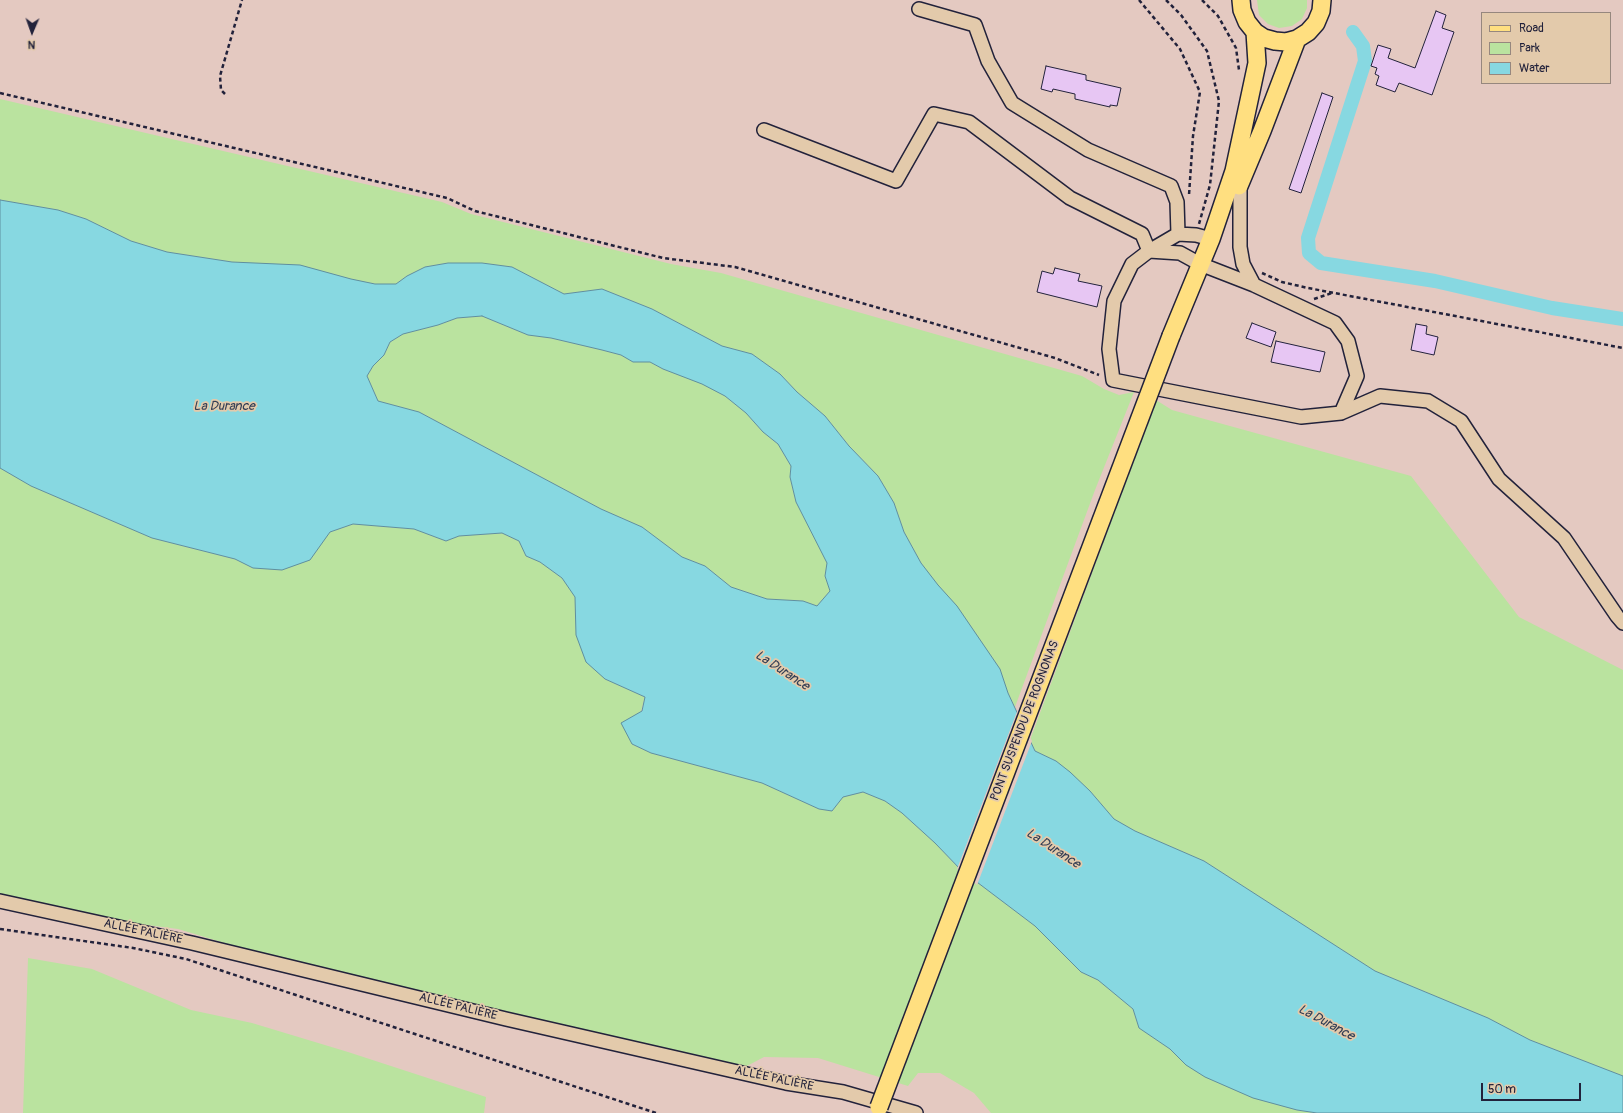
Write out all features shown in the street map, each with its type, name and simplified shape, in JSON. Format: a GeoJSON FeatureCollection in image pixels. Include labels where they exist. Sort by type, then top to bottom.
{"type":"FeatureCollection","features":[{"type":"Feature","properties":{"kind":"main road"},"geometry":{"type":"LineString","coordinates":[[1239,3],[1246,22],[1255,32],[1264,38],[1286,42],[1297,39],[1308,32],[1316,23],[1321,11],[1322,0]]}},
{"type":"Feature","properties":{"kind":"main road"},"geometry":{"type":"LineString","coordinates":[[1203,237],[1234,171],[1257,63],[1255,32]]}},
{"type":"Feature","properties":{"kind":"main road"},"geometry":{"type":"LineString","coordinates":[[1203,237],[1240,185],[1297,39]]}},
{"type":"Feature","properties":{"kind":"main road","name":"PONT SUSPENDU DE ROGNONAS"},"geometry":{"type":"LineString","coordinates":[[878,1110],[1171,336],[1200,264],[1203,237]]}},
{"type":"Feature","properties":{"kind":"street"},"geometry":{"type":"LineString","coordinates":[[919,9],[975,25],[988,61],[1012,103],[1088,150],[1171,186],[1177,202],[1178,234]]}},
{"type":"Feature","properties":{"kind":"street"},"geometry":{"type":"LineString","coordinates":[[764,130],[896,181],[934,114],[969,122],[1070,198],[1142,234],[1149,251]]}},
{"type":"Feature","properties":{"kind":"street"},"geometry":{"type":"LineString","coordinates":[[1240,185],[1240,247],[1243,264],[1254,285]]}},
{"type":"Feature","properties":{"kind":"street"},"geometry":{"type":"LineString","coordinates":[[1203,237],[1178,234],[1149,251],[1132,264],[1114,301],[1109,349],[1113,380],[1301,417],[1341,413],[1380,396],[1428,401],[1461,421],[1499,479],[1564,538],[1623,623]]}},
{"type":"Feature","properties":{"kind":"street"},"geometry":{"type":"LineString","coordinates":[[1149,251],[1180,253],[1200,264],[1254,285],[1335,323],[1348,341],[1357,376],[1341,413]]}},
{"type":"Feature","properties":{"kind":"street","name":"ALLÉE PALIÈRE"},"geometry":{"type":"LineString","coordinates":[[0,901],[192,943],[786,1083],[843,1092],[916,1113]]}},
{"type":"Feature","properties":{"kind":"path"},"geometry":{"type":"LineString","coordinates":[[225,94],[221,90],[220,76],[242,0]]}},
{"type":"Feature","properties":{"kind":"path"},"geometry":{"type":"LineString","coordinates":[[1139,0],[1180,49],[1200,92],[1193,136],[1188,199]]}},
{"type":"Feature","properties":{"kind":"path"},"geometry":{"type":"LineString","coordinates":[[1166,0],[1181,15],[1207,51],[1219,101],[1203,237]]}},
{"type":"Feature","properties":{"kind":"path"},"geometry":{"type":"LineString","coordinates":[[1203,0],[1218,16],[1236,48],[1238,60]]}},
{"type":"Feature","properties":{"kind":"path"},"geometry":{"type":"LineString","coordinates":[[0,93],[447,198],[475,211],[663,258],[735,267],[1055,358],[1113,380]]}},
{"type":"Feature","properties":{"kind":"path"},"geometry":{"type":"LineString","coordinates":[[1243,264],[1254,266],[1262,273],[1282,282],[1308,288],[1623,348]]}},
{"type":"Feature","properties":{"kind":"path"},"geometry":{"type":"LineString","coordinates":[[0,929],[133,948],[186,959],[656,1113]]}},
{"type":"Feature","properties":{"kind":"green space"},"geometry":{"type":"Polygon","coordinates":[[[1257,0],[1307,0],[1307,8],[1302,19],[1292,26],[1279,28],[1268,24],[1259,15],[1257,0]]]}},
{"type":"Feature","properties":{"kind":"green space"},"geometry":{"type":"Polygon","coordinates":[[[0,99],[442,202],[471,214],[671,264],[721,273],[1082,376],[1104,389],[1119,395],[1134,392],[1095,490],[1015,707],[1008,693],[921,563],[904,532],[894,503],[878,476],[849,446],[825,416],[797,392],[780,374],[752,354],[722,346],[652,309],[602,289],[564,294],[512,267],[482,263],[448,263],[425,267],[407,276],[396,284],[375,284],[167,252],[131,241],[86,219],[58,210],[0,200],[0,99]]]}},
{"type":"Feature","properties":{"kind":"green space"},"geometry":{"type":"Polygon","coordinates":[[[482,316],[528,335],[551,338],[602,350],[621,355],[633,362],[650,362],[663,369],[702,383],[725,396],[746,413],[763,432],[778,444],[791,466],[790,477],[796,502],[828,563],[825,576],[830,591],[817,606],[803,601],[767,599],[731,587],[705,566],[682,557],[642,527],[601,509],[419,412],[378,401],[367,376],[373,366],[384,355],[390,342],[403,334],[438,325],[457,318],[482,316]]]}},
{"type":"Feature","properties":{"kind":"green space"},"geometry":{"type":"Polygon","coordinates":[[[1156,400],[1172,410],[1411,476],[1519,617],[1623,670],[1623,1076],[1530,1040],[1488,1018],[1375,971],[1204,861],[1135,831],[1114,819],[1090,791],[1056,761],[1035,751],[1030,740],[1156,400]]]}},
{"type":"Feature","properties":{"kind":"green space"},"geometry":{"type":"Polygon","coordinates":[[[0,468],[31,486],[152,538],[235,559],[253,568],[322,540],[330,532],[353,524],[414,529],[446,541],[459,536],[502,533],[519,541],[526,556],[540,562],[562,578],[576,597],[576,635],[605,679],[645,697],[632,744],[651,753],[762,783],[819,809],[832,811],[843,797],[863,792],[885,801],[902,813],[935,843],[961,870],[1035,926],[1081,972],[1098,980],[1133,1009],[1139,1028],[1170,1049],[1182,1061],[1297,1110],[1317,1113],[991,1113],[974,1093],[940,1073],[918,1073],[908,1086],[818,1058],[764,1057],[745,1067],[264,955],[178,929],[116,921],[0,895],[0,468]]]}},
{"type":"Feature","properties":{"kind":"green space"},"geometry":{"type":"Polygon","coordinates":[[[28,958],[92,969],[191,1010],[252,1023],[348,1052],[486,1097],[484,1113],[23,1113],[28,958]]]}},
{"type":"Feature","properties":{"kind":"water","name":"La Durance"},"geometry":{"type":"Polygon","coordinates":[[[0,200],[58,210],[86,219],[131,241],[167,252],[232,262],[300,265],[375,284],[396,284],[407,276],[425,267],[448,263],[482,263],[512,267],[564,294],[602,289],[652,309],[722,346],[752,354],[780,374],[797,392],[825,416],[849,446],[878,476],[894,503],[904,532],[921,563],[957,606],[1000,669],[1008,693],[1035,751],[1056,761],[1070,772],[1090,791],[1114,819],[1135,831],[1204,861],[1375,971],[1488,1018],[1530,1040],[1623,1076],[1623,1113],[1317,1113],[1297,1110],[1253,1098],[1205,1077],[1186,1065],[1170,1049],[1139,1028],[1133,1009],[1098,980],[1081,972],[1035,926],[961,870],[935,843],[902,813],[885,801],[863,792],[843,797],[832,811],[819,809],[762,783],[651,753],[632,744],[621,723],[642,711],[645,697],[605,679],[586,662],[576,635],[575,597],[562,578],[540,562],[526,556],[519,541],[502,533],[459,536],[446,541],[414,529],[353,524],[330,532],[310,560],[282,570],[253,568],[235,559],[152,538],[31,486],[0,468],[0,200]],[[482,316],[457,318],[438,325],[403,334],[390,342],[384,355],[373,366],[367,376],[378,401],[419,412],[601,509],[642,527],[682,557],[705,566],[731,587],[767,599],[803,601],[817,606],[830,591],[825,576],[827,563],[796,502],[790,477],[791,466],[778,444],[763,432],[746,413],[725,396],[702,384],[663,369],[650,362],[633,362],[621,355],[602,350],[551,338],[528,335],[482,316]]]}},
{"type":"Feature","properties":{"kind":"pier"},"geometry":{"type":"Polygon","coordinates":[[[1018,709],[1032,741],[977,885],[957,869],[1018,709]]]}},
{"type":"Feature","properties":{"kind":"building"},"geometry":{"type":"Polygon","coordinates":[[[1436,11],[1446,15],[1442,28],[1454,32],[1432,95],[1399,83],[1395,92],[1376,85],[1379,76],[1375,74],[1377,68],[1371,66],[1378,45],[1391,49],[1388,58],[1415,68],[1436,11]]]}},
{"type":"Feature","properties":{"kind":"building"},"geometry":{"type":"Polygon","coordinates":[[[1046,66],[1086,75],[1086,80],[1121,88],[1117,106],[1110,105],[1110,107],[1075,99],[1075,94],[1053,89],[1052,92],[1041,89],[1046,66]]]}},
{"type":"Feature","properties":{"kind":"building"},"geometry":{"type":"Polygon","coordinates":[[[1322,93],[1333,97],[1301,193],[1289,189],[1322,93]]]}},
{"type":"Feature","properties":{"kind":"building"},"geometry":{"type":"Polygon","coordinates":[[[1055,268],[1080,274],[1078,281],[1102,286],[1097,307],[1037,292],[1042,271],[1053,274],[1055,268]]]}},
{"type":"Feature","properties":{"kind":"building"},"geometry":{"type":"Polygon","coordinates":[[[1252,323],[1276,332],[1271,347],[1246,338],[1252,323]]]}},
{"type":"Feature","properties":{"kind":"building"},"geometry":{"type":"Polygon","coordinates":[[[1416,324],[1427,326],[1426,334],[1438,337],[1434,355],[1411,350],[1416,324]]]}},
{"type":"Feature","properties":{"kind":"building"},"geometry":{"type":"Polygon","coordinates":[[[1276,341],[1325,352],[1320,372],[1271,362],[1276,341]]]}},
{"type":"Feature","properties":{"kind":"waterway"},"geometry":{"type":"LineString","coordinates":[[1353,32],[1363,46],[1365,61],[1308,238],[1309,253],[1321,263],[1435,281],[1552,308],[1623,319]]}}]}
